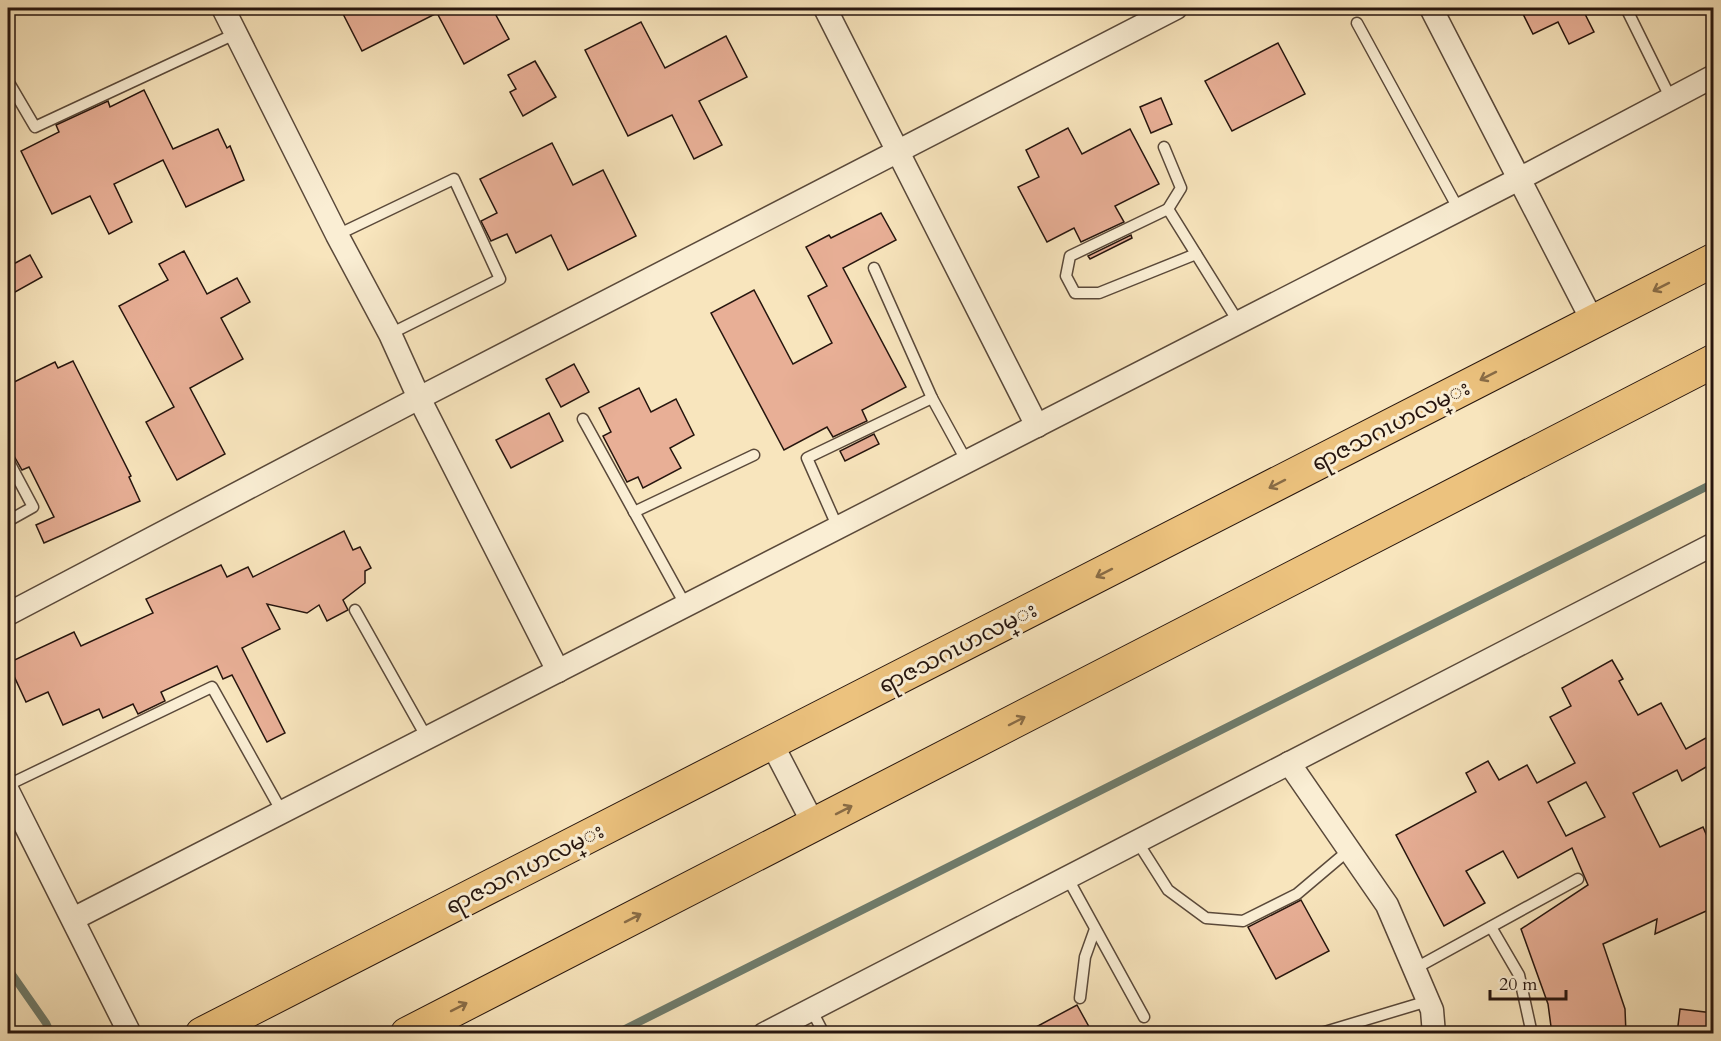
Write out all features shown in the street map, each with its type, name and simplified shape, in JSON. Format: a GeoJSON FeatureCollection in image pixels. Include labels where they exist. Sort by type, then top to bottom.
{"type":"FeatureCollection","features":[{"type":"Feature","properties":{"kind":"main road","name":"ရာဇသဂၤဟလမ္း"},"geometry":{"type":"LineString","coordinates":[[202,1034],[1713,260]]}},
{"type":"Feature","properties":{"kind":"main road"},"geometry":{"type":"LineString","coordinates":[[407,1034],[1713,361]]}},
{"type":"Feature","properties":{"kind":"street"},"geometry":{"type":"LineString","coordinates":[[223,8],[337,235],[390,334],[419,398],[558,671]]}},
{"type":"Feature","properties":{"kind":"street"},"geometry":{"type":"LineString","coordinates":[[825,8],[1037,426]]}},
{"type":"Feature","properties":{"kind":"street"},"geometry":{"type":"LineString","coordinates":[[8,614],[419,398],[1176,8]]}},
{"type":"Feature","properties":{"kind":"street"},"geometry":{"type":"LineString","coordinates":[[1431,8],[1593,322]]}},
{"type":"Feature","properties":{"kind":"street"},"geometry":{"type":"LineString","coordinates":[[73,919],[1459,210],[1713,76]]}},
{"type":"Feature","properties":{"kind":"street"},"geometry":{"type":"LineString","coordinates":[[764,1034],[1289,763],[1711,551]]}},
{"type":"Feature","properties":{"kind":"street"},"geometry":{"type":"LineString","coordinates":[[772,744],[814,825]]}},
{"type":"Feature","properties":{"kind":"street"},"geometry":{"type":"LineString","coordinates":[[1289,763],[1387,905],[1428,1001],[1434,1034]]}},
{"type":"Feature","properties":{"kind":"street"},"geometry":{"type":"LineString","coordinates":[[8,790],[130,1034]]}},
{"type":"Feature","properties":{"kind":"lane"},"geometry":{"type":"LineString","coordinates":[[1626,8],[1671,99]]}},
{"type":"Feature","properties":{"kind":"lane"},"geometry":{"type":"LineString","coordinates":[[1357,23],[1459,210]]}},
{"type":"Feature","properties":{"kind":"lane"},"geometry":{"type":"LineString","coordinates":[[8,81],[35,127],[237,33]]}},
{"type":"Feature","properties":{"kind":"lane"},"geometry":{"type":"LineString","coordinates":[[1164,147],[1181,188],[1168,209],[1071,256],[1066,276],[1075,293],[1099,293],[1196,254]]}},
{"type":"Feature","properties":{"kind":"lane"},"geometry":{"type":"LineString","coordinates":[[337,235],[454,179],[500,279],[390,334]]}},
{"type":"Feature","properties":{"kind":"lane"},"geometry":{"type":"LineString","coordinates":[[1168,209],[1239,323]]}},
{"type":"Feature","properties":{"kind":"lane"},"geometry":{"type":"LineString","coordinates":[[874,268],[932,398],[967,462]]}},
{"type":"Feature","properties":{"kind":"lane"},"geometry":{"type":"LineString","coordinates":[[838,528],[807,458],[932,398]]}},
{"type":"Feature","properties":{"kind":"lane"},"geometry":{"type":"LineString","coordinates":[[583,419],[686,606]]}},
{"type":"Feature","properties":{"kind":"lane"},"geometry":{"type":"LineString","coordinates":[[634,512],[754,456]]}},
{"type":"Feature","properties":{"kind":"lane"},"geometry":{"type":"LineString","coordinates":[[8,460],[33,507],[8,521]]}},
{"type":"Feature","properties":{"kind":"lane"},"geometry":{"type":"LineString","coordinates":[[355,610],[427,738]]}},
{"type":"Feature","properties":{"kind":"lane"},"geometry":{"type":"LineString","coordinates":[[8,785],[212,687],[282,812]]}},
{"type":"Feature","properties":{"kind":"lane"},"geometry":{"type":"LineString","coordinates":[[1142,849],[1168,890],[1206,918],[1243,921],[1298,894],[1349,850]]}},
{"type":"Feature","properties":{"kind":"lane"},"geometry":{"type":"LineString","coordinates":[[1067,877],[1144,1017]]}},
{"type":"Feature","properties":{"kind":"lane"},"geometry":{"type":"LineString","coordinates":[[1414,969],[1578,879]]}},
{"type":"Feature","properties":{"kind":"lane"},"geometry":{"type":"LineString","coordinates":[[1491,927],[1519,975],[1532,1034]]}},
{"type":"Feature","properties":{"kind":"lane"},"geometry":{"type":"LineString","coordinates":[[1080,998],[1085,957],[1095,928]]}},
{"type":"Feature","properties":{"kind":"lane"},"geometry":{"type":"LineString","coordinates":[[1318,1034],[1428,1001]]}},
{"type":"Feature","properties":{"kind":"lane"},"geometry":{"type":"LineString","coordinates":[[812,1009],[824,1034]]}},
{"type":"Feature","properties":{"kind":"building"},"geometry":{"type":"Polygon","coordinates":[[[340,8],[492,8],[509,39],[464,64],[437,13],[362,51],[340,8]]]}},
{"type":"Feature","properties":{"kind":"building"},"geometry":{"type":"Polygon","coordinates":[[[1520,8],[1589,8],[1583,10],[1594,32],[1569,44],[1558,22],[1533,34],[1520,8]]]}},
{"type":"Feature","properties":{"kind":"building"},"geometry":{"type":"Polygon","coordinates":[[[641,22],[665,68],[726,36],[747,77],[699,101],[722,145],[694,159],[672,115],[628,136],[585,50],[641,22]]]}},
{"type":"Feature","properties":{"kind":"building"},"geometry":{"type":"Polygon","coordinates":[[[1278,43],[1305,94],[1232,131],[1205,81],[1278,43]]]}},
{"type":"Feature","properties":{"kind":"building"},"geometry":{"type":"Polygon","coordinates":[[[535,61],[556,97],[523,116],[510,92],[516,89],[508,75],[535,61]]]}},
{"type":"Feature","properties":{"kind":"building"},"geometry":{"type":"Polygon","coordinates":[[[144,90],[173,149],[218,129],[227,148],[230,146],[244,180],[186,207],[163,160],[114,184],[132,222],[109,234],[90,196],[52,214],[21,151],[59,132],[56,125],[108,101],[110,107],[144,90]]]}},
{"type":"Feature","properties":{"kind":"building"},"geometry":{"type":"Polygon","coordinates":[[[1161,98],[1172,124],[1151,133],[1140,107],[1161,98]]]}},
{"type":"Feature","properties":{"kind":"building"},"geometry":{"type":"Polygon","coordinates":[[[1068,128],[1082,154],[1130,129],[1159,184],[1115,206],[1124,222],[1081,242],[1074,228],[1047,242],[1018,187],[1039,177],[1026,150],[1068,128]]]}},
{"type":"Feature","properties":{"kind":"building"},"geometry":{"type":"Polygon","coordinates":[[[552,143],[573,185],[603,170],[636,236],[568,270],[551,235],[516,253],[507,234],[491,241],[481,221],[497,213],[480,179],[552,143]]]}},
{"type":"Feature","properties":{"kind":"building"},"geometry":{"type":"Polygon","coordinates":[[[881,213],[896,240],[843,268],[906,387],[862,410],[867,421],[833,437],[827,427],[784,450],[711,313],[754,290],[793,364],[832,343],[808,296],[827,286],[806,247],[829,235],[831,238],[881,213]]]}},
{"type":"Feature","properties":{"kind":"building"},"geometry":{"type":"Polygon","coordinates":[[[1131,235],[1132,238],[1090,259],[1088,256],[1131,235]]]}},
{"type":"Feature","properties":{"kind":"building"},"geometry":{"type":"Polygon","coordinates":[[[184,251],[207,294],[237,278],[250,302],[221,318],[243,359],[190,388],[225,454],[177,480],[146,422],[174,407],[119,306],[168,280],[159,264],[184,251]]]}},
{"type":"Feature","properties":{"kind":"building"},"geometry":{"type":"Polygon","coordinates":[[[30,255],[42,277],[8,296],[8,267],[30,255]]]}},
{"type":"Feature","properties":{"kind":"building"},"geometry":{"type":"Polygon","coordinates":[[[73,361],[131,476],[129,477],[140,501],[44,543],[36,525],[54,517],[29,467],[22,470],[14,456],[8,453],[8,385],[55,362],[58,368],[73,361]]]}},
{"type":"Feature","properties":{"kind":"building"},"geometry":{"type":"Polygon","coordinates":[[[574,364],[589,392],[561,407],[546,379],[574,364]]]}},
{"type":"Feature","properties":{"kind":"building"},"geometry":{"type":"Polygon","coordinates":[[[639,388],[651,412],[676,399],[694,435],[670,448],[681,468],[643,488],[638,477],[627,482],[603,436],[611,432],[599,408],[639,388]]]}},
{"type":"Feature","properties":{"kind":"building"},"geometry":{"type":"Polygon","coordinates":[[[549,413],[563,441],[511,468],[496,440],[549,413]]]}},
{"type":"Feature","properties":{"kind":"building"},"geometry":{"type":"Polygon","coordinates":[[[874,434],[879,444],[845,461],[840,451],[874,434]]]}},
{"type":"Feature","properties":{"kind":"building"},"geometry":{"type":"Polygon","coordinates":[[[344,531],[353,550],[360,547],[371,568],[365,571],[365,583],[343,600],[348,610],[327,621],[319,605],[307,613],[267,604],[280,629],[242,648],[285,733],[267,742],[232,675],[223,679],[217,666],[161,692],[165,701],[138,714],[133,704],[103,718],[99,709],[63,725],[48,692],[26,702],[8,663],[74,632],[81,646],[153,613],[146,599],[221,565],[227,577],[248,567],[253,577],[344,531]]]}},
{"type":"Feature","properties":{"kind":"building"},"geometry":{"type":"Polygon","coordinates":[[[1612,660],[1623,679],[1619,681],[1638,715],[1661,703],[1686,749],[1713,734],[1713,763],[1682,781],[1677,770],[1633,793],[1660,847],[1703,827],[1713,850],[1713,908],[1655,934],[1657,919],[1603,944],[1625,1009],[1626,1034],[1552,1034],[1548,1004],[1521,929],[1588,885],[1572,848],[1518,878],[1503,851],[1466,871],[1485,903],[1444,926],[1396,835],[1476,792],[1466,773],[1488,761],[1499,780],[1527,765],[1537,783],[1575,763],[1550,717],[1571,706],[1562,688],[1612,660]],[[1586,782],[1548,802],[1566,836],[1605,817],[1586,782]]]}},
{"type":"Feature","properties":{"kind":"building"},"geometry":{"type":"Polygon","coordinates":[[[1301,900],[1329,951],[1276,979],[1248,927],[1301,900]]]}},
{"type":"Feature","properties":{"kind":"building"},"geometry":{"type":"Polygon","coordinates":[[[1077,1005],[1093,1034],[1023,1034],[1077,1005]]]}},
{"type":"Feature","properties":{"kind":"building"},"geometry":{"type":"Polygon","coordinates":[[[1680,1009],[1713,1013],[1713,1034],[1677,1034],[1680,1009]]]}},
{"type":"Feature","properties":{"kind":"waterway"},"geometry":{"type":"LineString","coordinates":[[615,1034],[1714,483]]}},
{"type":"Feature","properties":{"kind":"waterway"},"geometry":{"type":"LineString","coordinates":[[9,970],[46,1023],[51,1034]]}}]}
